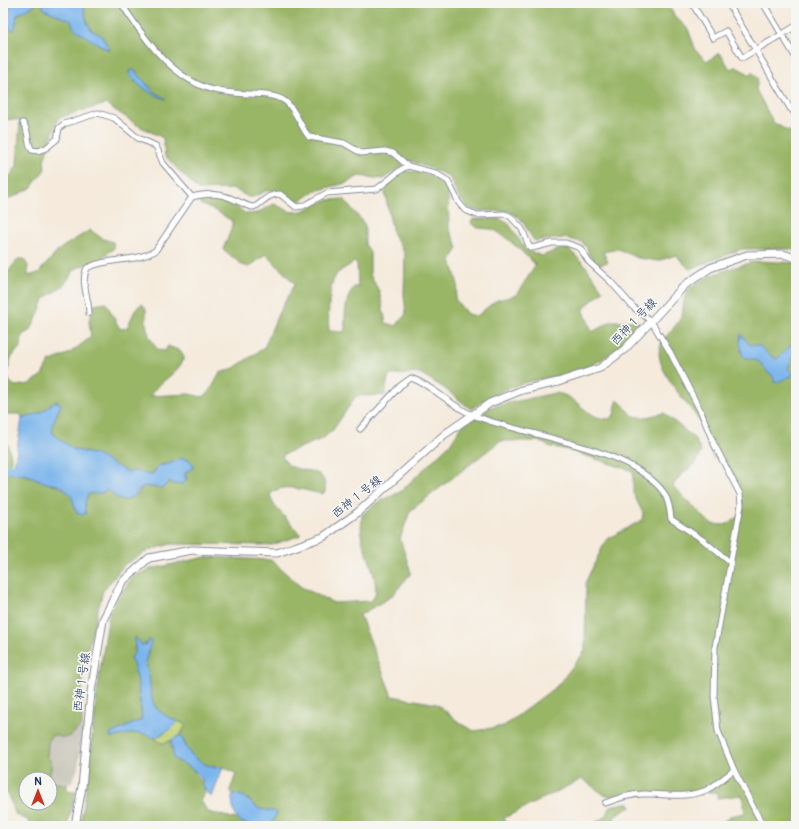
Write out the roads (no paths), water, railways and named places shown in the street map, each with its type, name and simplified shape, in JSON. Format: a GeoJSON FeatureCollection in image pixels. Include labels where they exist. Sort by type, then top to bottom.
{"type":"FeatureCollection","features":[{"type":"Feature","properties":{"kind":"street"},"geometry":{"type":"LineString","coordinates":[[121,3],[163,58],[190,80],[212,90],[254,94],[285,101],[291,107],[309,137],[344,143],[360,152],[385,151],[392,153],[408,166],[419,168],[446,178],[459,203],[465,210],[472,214],[505,214],[510,216],[517,222],[529,246],[532,248],[552,243],[566,242],[580,248],[589,262],[610,281],[633,306],[651,321],[692,393],[707,424],[714,444],[740,494],[741,506],[714,647],[714,696],[717,727],[734,770],[763,826]]}},
{"type":"Feature","properties":{"kind":"street"},"geometry":{"type":"LineString","coordinates":[[692,3],[713,38],[726,31],[742,58],[796,26]]}},
{"type":"Feature","properties":{"kind":"street"},"geometry":{"type":"LineString","coordinates":[[728,3],[790,108],[796,114]]}},
{"type":"Feature","properties":{"kind":"street"},"geometry":{"type":"LineString","coordinates":[[764,3],[796,58]]}},
{"type":"Feature","properties":{"kind":"street"},"geometry":{"type":"LineString","coordinates":[[23,123],[26,127],[28,145],[32,150],[38,151],[46,148],[57,139],[59,128],[64,124],[93,114],[103,114],[114,118],[138,138],[156,146],[163,163],[192,197]]}},
{"type":"Feature","properties":{"kind":"street"},"geometry":{"type":"LineString","coordinates":[[89,313],[85,289],[85,274],[87,268],[102,263],[148,255],[155,251],[192,197],[214,193],[226,195],[251,207],[256,206],[268,196],[280,194],[296,207],[303,206],[327,193],[376,189],[408,166]]}},
{"type":"Feature","properties":{"kind":"street","name":"西神１号線"},"geometry":{"type":"LineString","coordinates":[[75,826],[82,787],[91,692],[103,620],[122,582],[149,558],[192,550],[277,553],[323,537],[357,513],[445,434],[490,403],[522,390],[558,382],[600,368],[626,349],[685,285],[710,268],[746,255],[783,254],[796,258]]}},
{"type":"Feature","properties":{"kind":"street"},"geometry":{"type":"LineString","coordinates":[[360,429],[400,386],[411,378],[424,382],[472,415],[606,455],[635,467],[647,475],[665,494],[671,519],[703,540],[731,563]]}},
{"type":"Feature","properties":{"kind":"street"},"geometry":{"type":"LineString","coordinates":[[605,803],[627,795],[647,794],[674,796],[702,792],[734,770]]}},
{"type":"Feature","properties":{"kind":"water"},"geometry":{"type":"Polygon","coordinates":[[[14,3],[38,3],[17,15],[15,28],[13,31],[7,24],[3,26],[3,15],[9,11],[9,6],[14,3]]]}},
{"type":"Feature","properties":{"kind":"water"},"geometry":{"type":"Polygon","coordinates":[[[42,3],[83,4],[87,22],[91,30],[102,36],[110,50],[76,30],[71,21],[44,9],[42,3]]]}},
{"type":"Feature","properties":{"kind":"water"},"geometry":{"type":"Polygon","coordinates":[[[134,70],[154,92],[166,99],[161,98],[138,84],[130,75],[129,71],[134,70]]]}},
{"type":"Feature","properties":{"kind":"water"},"geometry":{"type":"Polygon","coordinates":[[[796,331],[796,352],[788,368],[794,375],[775,383],[773,376],[760,363],[742,355],[740,341],[741,334],[749,344],[760,346],[772,357],[777,359],[793,343],[796,331]]]}},
{"type":"Feature","properties":{"kind":"water"},"geometry":{"type":"Polygon","coordinates":[[[54,402],[59,402],[61,404],[52,426],[53,434],[73,449],[96,455],[128,472],[136,471],[150,475],[153,474],[158,466],[169,464],[181,458],[191,461],[194,467],[185,473],[186,481],[183,484],[174,484],[170,481],[162,488],[143,486],[132,497],[126,500],[117,498],[107,489],[102,493],[88,494],[85,503],[85,514],[82,515],[76,512],[72,497],[62,486],[46,483],[28,475],[13,473],[22,419],[42,412],[54,402]]]}},
{"type":"Feature","properties":{"kind":"water"},"geometry":{"type":"Polygon","coordinates":[[[135,637],[142,645],[146,645],[149,639],[151,642],[145,662],[150,681],[151,697],[154,704],[158,710],[166,716],[178,721],[171,729],[155,738],[139,733],[111,738],[110,734],[141,720],[142,717],[137,677],[131,658],[135,652],[135,637]]]}},
{"type":"Feature","properties":{"kind":"water"},"geometry":{"type":"Polygon","coordinates":[[[181,735],[190,753],[195,758],[202,763],[211,766],[219,768],[223,767],[212,797],[205,790],[201,778],[196,772],[174,759],[171,740],[181,735]]]}},
{"type":"Feature","properties":{"kind":"water"},"geometry":{"type":"Polygon","coordinates":[[[234,794],[243,796],[259,809],[277,812],[271,826],[254,826],[242,823],[235,814],[232,796],[234,794]]]}},
{"type":"Feature","properties":{"kind":"waterway"},"geometry":{"type":"LineString","coordinates":[[3,468],[25,469]]}}]}
